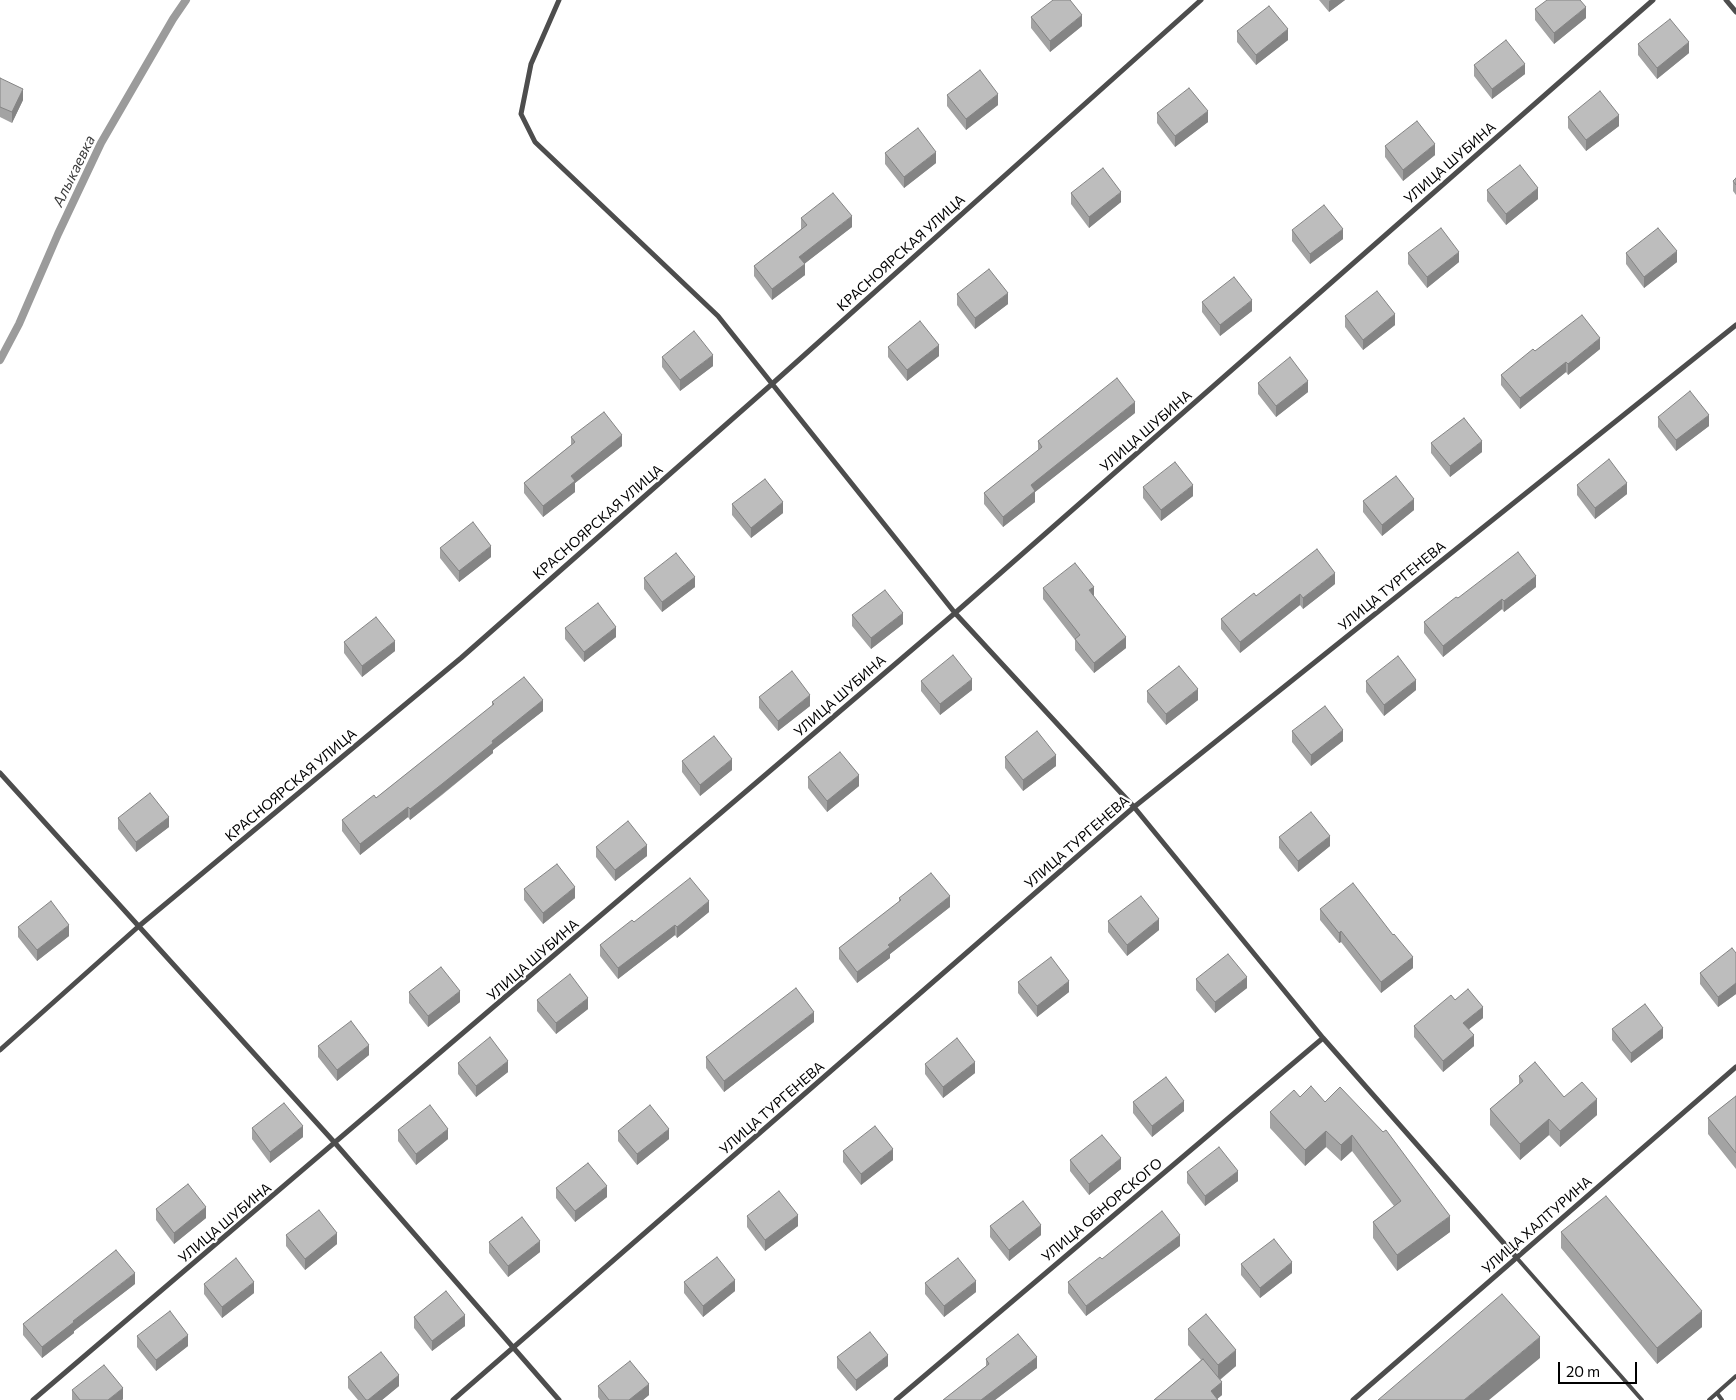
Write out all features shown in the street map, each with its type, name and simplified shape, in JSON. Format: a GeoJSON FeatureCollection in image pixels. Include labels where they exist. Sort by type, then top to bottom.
{"type":"FeatureCollection","features":[{"type":"Feature","properties":{"kind":"street"},"geometry":{"type":"LineString","coordinates":[[559,0],[531,64],[521,114],[535,142],[718,316],[955,613],[1134,807],[1323,1038],[1516,1258]]}},
{"type":"Feature","properties":{"kind":"street","name":"КРАСНОЯРСКАЯ УЛИЦА"},"geometry":{"type":"LineString","coordinates":[[0,1050],[139,926],[461,658],[772,384],[1201,0]]}},
{"type":"Feature","properties":{"kind":"street","name":"УЛИЦА ШУБИНА"},"geometry":{"type":"LineString","coordinates":[[33,1400],[955,613],[1653,0]]}},
{"type":"Feature","properties":{"kind":"street"},"geometry":{"type":"LineString","coordinates":[[1726,0],[1736,12]]}},
{"type":"Feature","properties":{"kind":"street","name":"УЛИЦА ТУРГЕНЕВА"},"geometry":{"type":"LineString","coordinates":[[453,1400],[1134,807],[1736,325]]}},
{"type":"Feature","properties":{"kind":"street"},"geometry":{"type":"LineString","coordinates":[[0,773],[336,1143],[559,1400]]}},
{"type":"Feature","properties":{"kind":"street","name":"УЛИЦА ОБНОРСКОГО"},"geometry":{"type":"LineString","coordinates":[[896,1400],[1323,1038]]}},
{"type":"Feature","properties":{"kind":"street","name":"УЛИЦА ХАЛТУРИНА"},"geometry":{"type":"LineString","coordinates":[[1353,1400],[1736,1067]]}},
{"type":"Feature","properties":{"kind":"lane"},"geometry":{"type":"LineString","coordinates":[[1516,1258],[1642,1400]]}},
{"type":"Feature","properties":{"kind":"lane"},"geometry":{"type":"LineString","coordinates":[[1709,1400],[1736,1376]]}},
{"type":"Feature","properties":{"kind":"lane"},"geometry":{"type":"LineString","coordinates":[[1716,1394],[1722,1400]]}},
{"type":"Feature","properties":{"kind":"building"},"geometry":{"type":"Polygon","coordinates":[[[1053,0],[1070,0],[1082,15],[1050,41],[1031,17],[1053,0]]]}},
{"type":"Feature","properties":{"kind":"building"},"geometry":{"type":"Polygon","coordinates":[[[1547,0],[1580,0],[1586,7],[1554,33],[1535,9],[1547,0]]]}},
{"type":"Feature","properties":{"kind":"building"},"geometry":{"type":"Polygon","coordinates":[[[1269,6],[1288,29],[1256,55],[1237,31],[1269,6]]]}},
{"type":"Feature","properties":{"kind":"building"},"geometry":{"type":"Polygon","coordinates":[[[1670,19],[1689,42],[1657,68],[1638,44],[1670,19]]]}},
{"type":"Feature","properties":{"kind":"building"},"geometry":{"type":"Polygon","coordinates":[[[1506,40],[1525,64],[1492,89],[1474,65],[1506,40]]]}},
{"type":"Feature","properties":{"kind":"building"},"geometry":{"type":"Polygon","coordinates":[[[980,70],[998,94],[966,119],[947,95],[980,70]]]}},
{"type":"Feature","properties":{"kind":"building"},"geometry":{"type":"Polygon","coordinates":[[[0,78],[23,89],[12,112],[0,107],[0,78]]]}},
{"type":"Feature","properties":{"kind":"building"},"geometry":{"type":"Polygon","coordinates":[[[1189,88],[1208,111],[1175,136],[1157,113],[1189,88]]]}},
{"type":"Feature","properties":{"kind":"building"},"geometry":{"type":"Polygon","coordinates":[[[1600,91],[1619,115],[1586,140],[1568,117],[1600,91]]]}},
{"type":"Feature","properties":{"kind":"building"},"geometry":{"type":"Polygon","coordinates":[[[1417,121],[1435,144],[1403,170],[1385,146],[1417,121]]]}},
{"type":"Feature","properties":{"kind":"building"},"geometry":{"type":"Polygon","coordinates":[[[918,128],[936,152],[904,177],[885,153],[918,128]]]}},
{"type":"Feature","properties":{"kind":"building"},"geometry":{"type":"Polygon","coordinates":[[[1520,165],[1538,188],[1506,214],[1487,190],[1520,165]]]}},
{"type":"Feature","properties":{"kind":"building"},"geometry":{"type":"Polygon","coordinates":[[[1103,168],[1121,192],[1089,217],[1071,193],[1103,168]]]}},
{"type":"Feature","properties":{"kind":"building"},"geometry":{"type":"Polygon","coordinates":[[[833,193],[852,216],[799,257],[805,264],[772,289],[754,266],[807,225],[801,218],[833,193]]]}},
{"type":"Feature","properties":{"kind":"building"},"geometry":{"type":"Polygon","coordinates":[[[1324,205],[1343,229],[1310,254],[1292,230],[1324,205]]]}},
{"type":"Feature","properties":{"kind":"building"},"geometry":{"type":"Polygon","coordinates":[[[1441,228],[1459,252],[1427,277],[1408,253],[1441,228]]]}},
{"type":"Feature","properties":{"kind":"building"},"geometry":{"type":"Polygon","coordinates":[[[1658,228],[1677,251],[1644,277],[1626,253],[1658,228]]]}},
{"type":"Feature","properties":{"kind":"building"},"geometry":{"type":"Polygon","coordinates":[[[989,269],[1008,293],[975,318],[957,294],[989,269]]]}},
{"type":"Feature","properties":{"kind":"building"},"geometry":{"type":"Polygon","coordinates":[[[1234,277],[1252,300],[1220,325],[1202,302],[1234,277]]]}},
{"type":"Feature","properties":{"kind":"building"},"geometry":{"type":"Polygon","coordinates":[[[1377,291],[1395,314],[1363,340],[1345,316],[1377,291]]]}},
{"type":"Feature","properties":{"kind":"building"},"geometry":{"type":"Polygon","coordinates":[[[1582,315],[1600,338],[1568,364],[1566,362],[1520,398],[1501,375],[1533,349],[1535,351],[1582,315]]]}},
{"type":"Feature","properties":{"kind":"building"},"geometry":{"type":"Polygon","coordinates":[[[920,321],[939,345],[907,370],[888,347],[920,321]]]}},
{"type":"Feature","properties":{"kind":"building"},"geometry":{"type":"Polygon","coordinates":[[[694,331],[713,355],[680,380],[662,357],[694,331]]]}},
{"type":"Feature","properties":{"kind":"building"},"geometry":{"type":"Polygon","coordinates":[[[1290,357],[1308,381],[1276,406],[1258,383],[1290,357]]]}},
{"type":"Feature","properties":{"kind":"building"},"geometry":{"type":"Polygon","coordinates":[[[1117,378],[1135,402],[1031,485],[1035,491],[1003,517],[984,493],[1042,447],[1038,441],[1117,378]]]}},
{"type":"Feature","properties":{"kind":"building"},"geometry":{"type":"Polygon","coordinates":[[[1690,391],[1709,415],[1676,440],[1658,417],[1690,391]]]}},
{"type":"Feature","properties":{"kind":"building"},"geometry":{"type":"Polygon","coordinates":[[[604,412],[622,435],[571,476],[575,481],[543,506],[524,483],[575,442],[571,437],[604,412]]]}},
{"type":"Feature","properties":{"kind":"building"},"geometry":{"type":"Polygon","coordinates":[[[1464,418],[1482,441],[1450,466],[1431,443],[1464,418]]]}},
{"type":"Feature","properties":{"kind":"building"},"geometry":{"type":"Polygon","coordinates":[[[1609,459],[1627,483],[1595,508],[1577,485],[1609,459]]]}},
{"type":"Feature","properties":{"kind":"building"},"geometry":{"type":"Polygon","coordinates":[[[1175,462],[1193,485],[1161,510],[1143,487],[1175,462]]]}},
{"type":"Feature","properties":{"kind":"building"},"geometry":{"type":"Polygon","coordinates":[[[1396,476],[1414,499],[1382,525],[1363,501],[1396,476]]]}},
{"type":"Feature","properties":{"kind":"building"},"geometry":{"type":"Polygon","coordinates":[[[765,479],[783,502],[751,528],[732,504],[765,479]]]}},
{"type":"Feature","properties":{"kind":"building"},"geometry":{"type":"Polygon","coordinates":[[[473,522],[491,546],[459,571],[440,548],[473,522]]]}},
{"type":"Feature","properties":{"kind":"building"},"geometry":{"type":"Polygon","coordinates":[[[1317,549],[1335,573],[1303,598],[1300,594],[1240,642],[1221,619],[1254,593],[1256,596],[1317,549]]]}},
{"type":"Feature","properties":{"kind":"building"},"geometry":{"type":"Polygon","coordinates":[[[1518,552],[1536,576],[1504,601],[1502,599],[1443,646],[1424,622],[1518,552]]]}},
{"type":"Feature","properties":{"kind":"building"},"geometry":{"type":"Polygon","coordinates":[[[676,553],[695,577],[662,602],[644,578],[676,553]]]}},
{"type":"Feature","properties":{"kind":"building"},"geometry":{"type":"Polygon","coordinates":[[[1075,563],[1094,587],[1089,590],[1126,637],[1094,663],[1075,639],[1080,635],[1043,588],[1075,563]]]}},
{"type":"Feature","properties":{"kind":"building"},"geometry":{"type":"Polygon","coordinates":[[[885,590],[903,613],[871,638],[852,615],[885,590]]]}},
{"type":"Feature","properties":{"kind":"building"},"geometry":{"type":"Polygon","coordinates":[[[598,603],[616,627],[584,652],[565,628],[598,603]]]}},
{"type":"Feature","properties":{"kind":"building"},"geometry":{"type":"Polygon","coordinates":[[[376,617],[395,641],[362,666],[344,642],[376,617]]]}},
{"type":"Feature","properties":{"kind":"building"},"geometry":{"type":"Polygon","coordinates":[[[953,655],[972,679],[940,704],[921,681],[953,655]]]}},
{"type":"Feature","properties":{"kind":"building"},"geometry":{"type":"Polygon","coordinates":[[[1398,656],[1416,680],[1384,705],[1366,681],[1398,656]]]}},
{"type":"Feature","properties":{"kind":"building"},"geometry":{"type":"Polygon","coordinates":[[[1179,666],[1198,689],[1166,714],[1147,691],[1179,666]]]}},
{"type":"Feature","properties":{"kind":"building"},"geometry":{"type":"Polygon","coordinates":[[[792,671],[810,695],[778,721],[759,697],[792,671]]]}},
{"type":"Feature","properties":{"kind":"building"},"geometry":{"type":"Polygon","coordinates":[[[524,677],[543,700],[442,784],[410,809],[408,807],[360,844],[342,820],[374,795],[376,798],[494,704],[492,702],[524,677]]]}},
{"type":"Feature","properties":{"kind":"building"},"geometry":{"type":"Polygon","coordinates":[[[1325,706],[1343,730],[1311,755],[1292,731],[1325,706]]]}},
{"type":"Feature","properties":{"kind":"building"},"geometry":{"type":"Polygon","coordinates":[[[1037,731],[1056,755],[1023,780],[1005,757],[1037,731]]]}},
{"type":"Feature","properties":{"kind":"building"},"geometry":{"type":"Polygon","coordinates":[[[714,736],[732,759],[700,785],[682,761],[714,736]]]}},
{"type":"Feature","properties":{"kind":"building"},"geometry":{"type":"Polygon","coordinates":[[[840,752],[859,775],[827,801],[808,777],[840,752]]]}},
{"type":"Feature","properties":{"kind":"building"},"geometry":{"type":"Polygon","coordinates":[[[150,793],[169,817],[136,842],[118,818],[150,793]]]}},
{"type":"Feature","properties":{"kind":"building"},"geometry":{"type":"Polygon","coordinates":[[[1311,812],[1330,836],[1298,861],[1279,837],[1311,812]]]}},
{"type":"Feature","properties":{"kind":"building"},"geometry":{"type":"Polygon","coordinates":[[[628,821],[647,845],[615,870],[596,847],[628,821]]]}},
{"type":"Feature","properties":{"kind":"building"},"geometry":{"type":"Polygon","coordinates":[[[557,864],[575,887],[543,913],[524,889],[557,864]]]}},
{"type":"Feature","properties":{"kind":"building"},"geometry":{"type":"Polygon","coordinates":[[[931,873],[950,896],[888,945],[890,947],[857,972],[839,948],[901,900],[899,898],[931,873]]]}},
{"type":"Feature","properties":{"kind":"building"},"geometry":{"type":"Polygon","coordinates":[[[690,878],[709,901],[677,927],[675,925],[618,968],[600,945],[632,920],[634,922],[690,878]]]}},
{"type":"Feature","properties":{"kind":"building"},"geometry":{"type":"Polygon","coordinates":[[[1353,883],[1393,935],[1413,957],[1381,982],[1341,931],[1339,933],[1320,909],[1353,883]]]}},
{"type":"Feature","properties":{"kind":"building"},"geometry":{"type":"Polygon","coordinates":[[[1141,896],[1159,919],[1127,945],[1108,921],[1141,896]]]}},
{"type":"Feature","properties":{"kind":"building"},"geometry":{"type":"Polygon","coordinates":[[[51,901],[69,925],[37,950],[18,927],[51,901]]]}},
{"type":"Feature","properties":{"kind":"building"},"geometry":{"type":"Polygon","coordinates":[[[1732,948],[1736,953],[1736,983],[1718,997],[1700,973],[1732,948]]]}},
{"type":"Feature","properties":{"kind":"building"},"geometry":{"type":"Polygon","coordinates":[[[1228,954],[1247,977],[1215,1002],[1196,979],[1228,954]]]}},
{"type":"Feature","properties":{"kind":"building"},"geometry":{"type":"Polygon","coordinates":[[[1051,957],[1069,981],[1037,1006],[1018,982],[1051,957]]]}},
{"type":"Feature","properties":{"kind":"building"},"geometry":{"type":"Polygon","coordinates":[[[441,967],[460,991],[428,1016],[409,992],[441,967]]]}},
{"type":"Feature","properties":{"kind":"building"},"geometry":{"type":"Polygon","coordinates":[[[570,974],[588,998],[556,1023],[537,1000],[570,974]]]}},
{"type":"Feature","properties":{"kind":"building"},"geometry":{"type":"Polygon","coordinates":[[[796,988],[814,1012],[724,1081],[706,1057],[796,988]]]}},
{"type":"Feature","properties":{"kind":"building"},"geometry":{"type":"Polygon","coordinates":[[[1468,989],[1483,1007],[1463,1023],[1474,1035],[1443,1061],[1414,1026],[1451,995],[1455,1000],[1468,989]]]}},
{"type":"Feature","properties":{"kind":"building"},"geometry":{"type":"Polygon","coordinates":[[[1645,1004],[1663,1028],[1631,1053],[1612,1029],[1645,1004]]]}},
{"type":"Feature","properties":{"kind":"building"},"geometry":{"type":"Polygon","coordinates":[[[351,1021],[369,1045],[337,1070],[318,1046],[351,1021]]]}},
{"type":"Feature","properties":{"kind":"building"},"geometry":{"type":"Polygon","coordinates":[[[490,1037],[508,1061],[476,1086],[458,1063],[490,1037]]]}},
{"type":"Feature","properties":{"kind":"building"},"geometry":{"type":"Polygon","coordinates":[[[957,1038],[975,1062],[943,1087],[925,1064],[957,1038]]]}},
{"type":"Feature","properties":{"kind":"building"},"geometry":{"type":"Polygon","coordinates":[[[1535,1062],[1564,1097],[1582,1082],[1597,1099],[1560,1131],[1549,1119],[1520,1144],[1490,1109],[1523,1081],[1519,1076],[1535,1062]]]}},
{"type":"Feature","properties":{"kind":"building"},"geometry":{"type":"Polygon","coordinates":[[[1166,1077],[1184,1101],[1152,1126],[1133,1102],[1166,1077]]]}},
{"type":"Feature","properties":{"kind":"building"},"geometry":{"type":"Polygon","coordinates":[[[1311,1086],[1325,1102],[1340,1087],[1383,1132],[1386,1130],[1450,1216],[1397,1255],[1373,1222],[1401,1201],[1352,1135],[1341,1145],[1326,1131],[1305,1150],[1270,1112],[1294,1090],[1300,1097],[1311,1086]]]}},
{"type":"Feature","properties":{"kind":"building"},"geometry":{"type":"Polygon","coordinates":[[[1736,1096],[1736,1153],[1708,1118],[1736,1096]]]}},
{"type":"Feature","properties":{"kind":"building"},"geometry":{"type":"Polygon","coordinates":[[[284,1103],[303,1126],[270,1152],[252,1128],[284,1103]]]}},
{"type":"Feature","properties":{"kind":"building"},"geometry":{"type":"Polygon","coordinates":[[[430,1105],[448,1129],[416,1154],[398,1130],[430,1105]]]}},
{"type":"Feature","properties":{"kind":"building"},"geometry":{"type":"Polygon","coordinates":[[[650,1105],[669,1129],[637,1154],[618,1131],[650,1105]]]}},
{"type":"Feature","properties":{"kind":"building"},"geometry":{"type":"Polygon","coordinates":[[[875,1126],[893,1149],[861,1174],[843,1151],[875,1126]]]}},
{"type":"Feature","properties":{"kind":"building"},"geometry":{"type":"Polygon","coordinates":[[[1102,1135],[1121,1158],[1089,1184],[1070,1160],[1102,1135]]]}},
{"type":"Feature","properties":{"kind":"building"},"geometry":{"type":"Polygon","coordinates":[[[1219,1147],[1238,1171],[1205,1196],[1187,1172],[1219,1147]]]}},
{"type":"Feature","properties":{"kind":"building"},"geometry":{"type":"Polygon","coordinates":[[[588,1163],[607,1186],[575,1211],[556,1188],[588,1163]]]}},
{"type":"Feature","properties":{"kind":"building"},"geometry":{"type":"Polygon","coordinates":[[[188,1184],[206,1207],[174,1233],[156,1209],[188,1184]]]}},
{"type":"Feature","properties":{"kind":"building"},"geometry":{"type":"Polygon","coordinates":[[[779,1191],[798,1215],[765,1240],[747,1216],[779,1191]]]}},
{"type":"Feature","properties":{"kind":"building"},"geometry":{"type":"Polygon","coordinates":[[[1606,1196],[1702,1311],[1657,1348],[1561,1232],[1606,1196]]]}},
{"type":"Feature","properties":{"kind":"building"},"geometry":{"type":"Polygon","coordinates":[[[1023,1201],[1041,1225],[1009,1250],[990,1226],[1023,1201]]]}},
{"type":"Feature","properties":{"kind":"building"},"geometry":{"type":"Polygon","coordinates":[[[319,1210],[337,1233],[305,1259],[286,1235],[319,1210]]]}},
{"type":"Feature","properties":{"kind":"building"},"geometry":{"type":"Polygon","coordinates":[[[1162,1211],[1180,1235],[1086,1306],[1068,1282],[1100,1257],[1102,1259],[1162,1211]]]}},
{"type":"Feature","properties":{"kind":"building"},"geometry":{"type":"Polygon","coordinates":[[[522,1217],[540,1241],[508,1266],[489,1242],[522,1217]]]}},
{"type":"Feature","properties":{"kind":"building"},"geometry":{"type":"Polygon","coordinates":[[[1274,1239],[1292,1262],[1260,1288],[1241,1264],[1274,1239]]]}},
{"type":"Feature","properties":{"kind":"building"},"geometry":{"type":"Polygon","coordinates":[[[116,1250],[135,1273],[42,1347],[23,1324],[116,1250]]]}},
{"type":"Feature","properties":{"kind":"building"},"geometry":{"type":"Polygon","coordinates":[[[717,1257],[735,1280],[703,1306],[684,1282],[717,1257]]]}},
{"type":"Feature","properties":{"kind":"building"},"geometry":{"type":"Polygon","coordinates":[[[236,1258],[254,1282],[222,1307],[204,1284],[236,1258]]]}},
{"type":"Feature","properties":{"kind":"building"},"geometry":{"type":"Polygon","coordinates":[[[958,1258],[976,1281],[944,1306],[925,1283],[958,1258]]]}},
{"type":"Feature","properties":{"kind":"building"},"geometry":{"type":"Polygon","coordinates":[[[446,1291],[465,1315],[432,1341],[414,1317],[446,1291]]]}},
{"type":"Feature","properties":{"kind":"building"},"geometry":{"type":"Polygon","coordinates":[[[1502,1294],[1540,1337],[1464,1400],[1378,1400],[1502,1294]]]}},
{"type":"Feature","properties":{"kind":"building"},"geometry":{"type":"Polygon","coordinates":[[[170,1311],[188,1335],[156,1360],[137,1336],[170,1311]]]}},
{"type":"Feature","properties":{"kind":"building"},"geometry":{"type":"Polygon","coordinates":[[[1206,1314],[1236,1350],[1218,1365],[1188,1329],[1206,1314]]]}},
{"type":"Feature","properties":{"kind":"building"},"geometry":{"type":"Polygon","coordinates":[[[870,1332],[888,1355],[856,1380],[837,1357],[870,1332]]]}},
{"type":"Feature","properties":{"kind":"building"},"geometry":{"type":"Polygon","coordinates":[[[1018,1334],[1037,1357],[981,1400],[943,1400],[989,1364],[986,1359],[1018,1334]]]}},
{"type":"Feature","properties":{"kind":"building"},"geometry":{"type":"Polygon","coordinates":[[[381,1352],[399,1375],[366,1400],[348,1377],[381,1352]]]}},
{"type":"Feature","properties":{"kind":"building"},"geometry":{"type":"Polygon","coordinates":[[[1203,1359],[1222,1382],[1211,1391],[1218,1400],[1154,1400],[1203,1359]]]}},
{"type":"Feature","properties":{"kind":"building"},"geometry":{"type":"Polygon","coordinates":[[[630,1361],[649,1384],[629,1400],[609,1400],[598,1386],[630,1361]]]}},
{"type":"Feature","properties":{"kind":"building"},"geometry":{"type":"Polygon","coordinates":[[[104,1365],[123,1388],[108,1400],[80,1400],[72,1390],[104,1365]]]}},
{"type":"Feature","properties":{"kind":"waterway","name":"Алыкаевка"},"geometry":{"type":"LineString","coordinates":[[0,360],[19,324],[58,234],[101,143],[186,0]]}}]}
